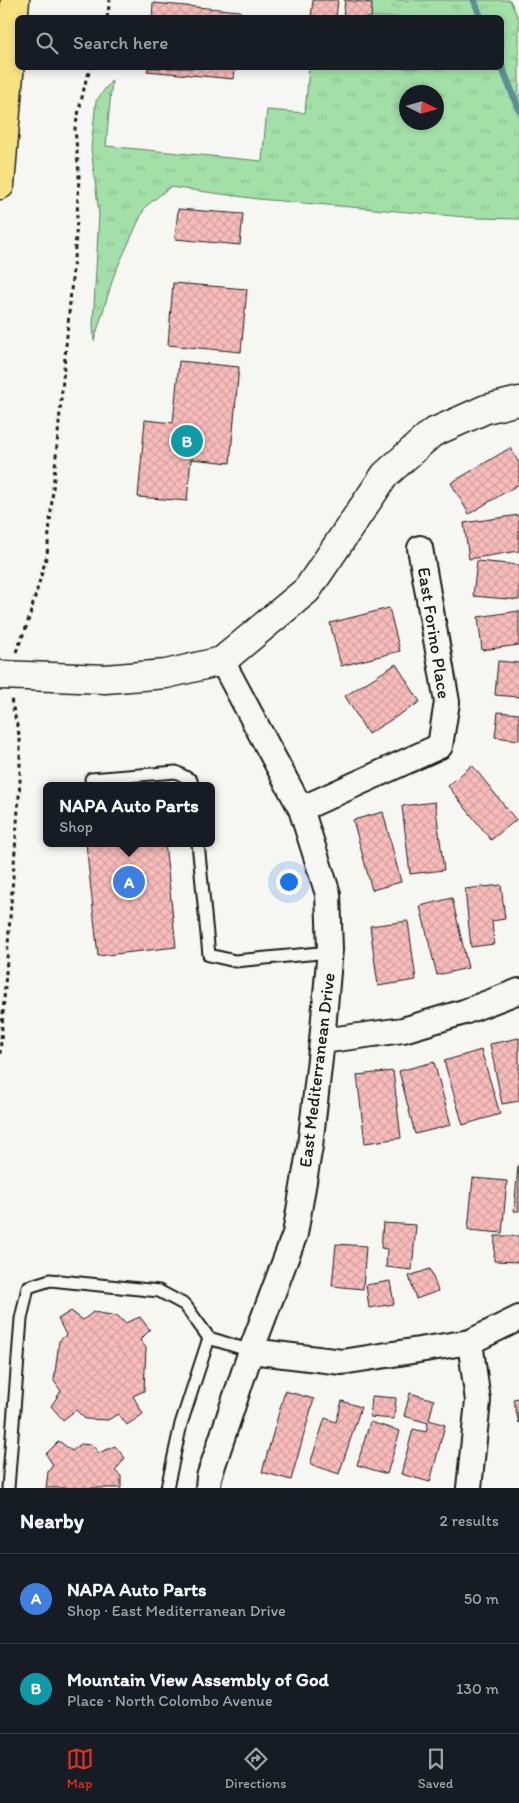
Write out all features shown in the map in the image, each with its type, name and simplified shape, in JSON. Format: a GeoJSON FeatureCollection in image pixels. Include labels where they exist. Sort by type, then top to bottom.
{"type":"FeatureCollection","features":[{"type":"Feature","properties":{"kind":"highway"},"geometry":{"type":"LineString","coordinates":[[0,185],[4,88],[15,0]]}},
{"type":"Feature","properties":{"kind":"street"},"geometry":{"type":"LineString","coordinates":[[3,675],[105,679],[166,674],[222,661],[307,590],[385,475],[425,439],[432,433],[486,410],[519,401]]}},
{"type":"Feature","properties":{"kind":"street","name":"East Forino Place"},"geometry":{"type":"LineString","coordinates":[[301,809],[440,746],[447,702],[420,548]]}},
{"type":"Feature","properties":{"kind":"street","name":"East Mediterranean Drive"},"geometry":{"type":"LineString","coordinates":[[208,1488],[209,1477],[250,1350],[295,1234],[310,1146],[330,952],[328,894],[301,809],[222,661]]}},
{"type":"Feature","properties":{"kind":"street"},"geometry":{"type":"LineString","coordinates":[[322,1041],[403,1030],[464,1012],[519,990]]}},
{"type":"Feature","properties":{"kind":"street"},"geometry":{"type":"LineString","coordinates":[[250,1350],[342,1362],[470,1342],[519,1318]]}},
{"type":"Feature","properties":{"kind":"street"},"geometry":{"type":"LineString","coordinates":[[469,1488],[478,1401],[470,1342]]}},
{"type":"Feature","properties":{"kind":"lane"},"geometry":{"type":"LineString","coordinates":[[90,779],[176,772],[191,782]]}},
{"type":"Feature","properties":{"kind":"lane"},"geometry":{"type":"LineString","coordinates":[[198,847],[208,955],[235,961],[330,952]]}},
{"type":"Feature","properties":{"kind":"lane"},"geometry":{"type":"LineString","coordinates":[[8,1488],[21,1319],[28,1287],[50,1280],[159,1291],[185,1305],[209,1338],[250,1350]]}},
{"type":"Feature","properties":{"kind":"lane"},"geometry":{"type":"LineString","coordinates":[[166,1488],[181,1424],[209,1338]]}},
{"type":"Feature","properties":{"kind":"path"},"geometry":{"type":"LineString","coordinates":[[108,15],[110,0]]}},
{"type":"Feature","properties":{"kind":"path"},"geometry":{"type":"LineString","coordinates":[[0,1054],[20,782],[20,740],[3,675],[27,625],[47,555],[76,236],[79,176],[75,128],[86,80],[90,70]]}},
{"type":"Feature","properties":{"kind":"green space"},"geometry":{"type":"Polygon","coordinates":[[[368,0],[510,0],[519,20],[519,219],[477,218],[258,199],[170,187],[145,207],[114,275],[94,341],[93,325],[99,214],[91,148],[96,101],[112,80],[106,146],[262,161],[267,110],[305,113],[309,70],[504,70],[504,15],[367,15],[368,0]]]}},
{"type":"Feature","properties":{"kind":"building"},"geometry":{"type":"Polygon","coordinates":[[[313,0],[338,0],[336,15],[311,15],[313,0]]]}},
{"type":"Feature","properties":{"kind":"building"},"geometry":{"type":"Polygon","coordinates":[[[345,0],[372,3],[371,15],[343,15],[345,0]]]}},
{"type":"Feature","properties":{"kind":"building"},"geometry":{"type":"Polygon","coordinates":[[[153,3],[240,11],[240,15],[152,15],[153,3]]]}},
{"type":"Feature","properties":{"kind":"building"},"geometry":{"type":"Polygon","coordinates":[[[147,70],[235,70],[234,79],[147,70]]]}},
{"type":"Feature","properties":{"kind":"building"},"geometry":{"type":"Polygon","coordinates":[[[178,209],[243,214],[240,245],[175,239],[178,209]]]}},
{"type":"Feature","properties":{"kind":"building"},"geometry":{"type":"Polygon","coordinates":[[[173,283],[247,289],[241,352],[168,345],[173,283]]]}},
{"type":"Feature","properties":{"kind":"building"},"geometry":{"type":"Polygon","coordinates":[[[179,361],[239,367],[230,463],[191,459],[187,501],[138,497],[145,420],[173,423],[179,361]]]}},
{"type":"Feature","properties":{"kind":"building"},"geometry":{"type":"Polygon","coordinates":[[[510,448],[519,463],[519,484],[469,514],[451,483],[510,448]]]}},
{"type":"Feature","properties":{"kind":"building"},"geometry":{"type":"Polygon","coordinates":[[[519,515],[519,551],[469,559],[464,523],[519,515]]]}},
{"type":"Feature","properties":{"kind":"building"},"geometry":{"type":"Polygon","coordinates":[[[477,561],[519,565],[519,600],[473,596],[477,561]]]}},
{"type":"Feature","properties":{"kind":"building"},"geometry":{"type":"Polygon","coordinates":[[[389,608],[400,651],[341,666],[330,623],[389,608]]]}},
{"type":"Feature","properties":{"kind":"building"},"geometry":{"type":"Polygon","coordinates":[[[519,611],[519,645],[482,650],[478,617],[519,611]]]}},
{"type":"Feature","properties":{"kind":"building"},"geometry":{"type":"Polygon","coordinates":[[[498,661],[519,663],[519,697],[495,695],[498,661]]]}},
{"type":"Feature","properties":{"kind":"building"},"geometry":{"type":"Polygon","coordinates":[[[396,664],[420,702],[368,734],[345,696],[396,664]]]}},
{"type":"Feature","properties":{"kind":"building"},"geometry":{"type":"Polygon","coordinates":[[[498,712],[519,714],[519,740],[495,737],[498,712]]]}},
{"type":"Feature","properties":{"kind":"building"},"geometry":{"type":"Polygon","coordinates":[[[472,765],[516,820],[491,840],[448,786],[472,765]]]}},
{"type":"Feature","properties":{"kind":"building"},"geometry":{"type":"Polygon","coordinates":[[[435,802],[444,870],[410,874],[402,806],[435,802]]]}},
{"type":"Feature","properties":{"kind":"building"},"geometry":{"type":"Polygon","coordinates":[[[383,812],[401,882],[372,890],[353,820],[383,812]]]}},
{"type":"Feature","properties":{"kind":"building"},"geometry":{"type":"Polygon","coordinates":[[[86,847],[165,847],[176,947],[98,956],[86,847]]]}},
{"type":"Feature","properties":{"kind":"building"},"geometry":{"type":"Polygon","coordinates":[[[501,885],[505,919],[492,921],[494,944],[471,947],[465,889],[501,885]]]}},
{"type":"Feature","properties":{"kind":"building"},"geometry":{"type":"Polygon","coordinates":[[[452,898],[468,968],[437,975],[420,906],[452,898]]]}},
{"type":"Feature","properties":{"kind":"building"},"geometry":{"type":"Polygon","coordinates":[[[408,921],[416,980],[378,986],[370,926],[408,921]]]}},
{"type":"Feature","properties":{"kind":"building"},"geometry":{"type":"Polygon","coordinates":[[[519,1038],[519,1101],[502,1104],[490,1044],[519,1038]]]}},
{"type":"Feature","properties":{"kind":"building"},"geometry":{"type":"Polygon","coordinates":[[[481,1050],[500,1114],[463,1125],[444,1061],[481,1050]]]}},
{"type":"Feature","properties":{"kind":"building"},"geometry":{"type":"Polygon","coordinates":[[[434,1062],[451,1125],[415,1134],[399,1071],[434,1062]]]}},
{"type":"Feature","properties":{"kind":"building"},"geometry":{"type":"Polygon","coordinates":[[[393,1071],[401,1138],[365,1143],[357,1075],[393,1071]]]}},
{"type":"Feature","properties":{"kind":"building"},"geometry":{"type":"Polygon","coordinates":[[[518,1166],[519,1211],[514,1211],[518,1166]]]}},
{"type":"Feature","properties":{"kind":"building"},"geometry":{"type":"Polygon","coordinates":[[[473,1178],[507,1181],[502,1233],[468,1230],[473,1178]]]}},
{"type":"Feature","properties":{"kind":"building"},"geometry":{"type":"Polygon","coordinates":[[[383,1223],[416,1225],[412,1270],[386,1267],[387,1249],[381,1248],[383,1223]]]}},
{"type":"Feature","properties":{"kind":"building"},"geometry":{"type":"Polygon","coordinates":[[[495,1236],[519,1236],[519,1262],[494,1261],[495,1236]]]}},
{"type":"Feature","properties":{"kind":"building"},"geometry":{"type":"Polygon","coordinates":[[[336,1244],[366,1246],[363,1289],[332,1286],[336,1244]]]}},
{"type":"Feature","properties":{"kind":"building"},"geometry":{"type":"Polygon","coordinates":[[[430,1269],[438,1291],[416,1299],[409,1276],[430,1269]]]}},
{"type":"Feature","properties":{"kind":"building"},"geometry":{"type":"Polygon","coordinates":[[[390,1281],[394,1304],[369,1308],[366,1285],[390,1281]]]}},
{"type":"Feature","properties":{"kind":"building"},"geometry":{"type":"Polygon","coordinates":[[[71,1311],[83,1320],[93,1312],[118,1316],[125,1323],[140,1317],[150,1330],[140,1340],[146,1348],[144,1391],[133,1396],[143,1414],[127,1425],[118,1414],[108,1420],[85,1419],[76,1410],[63,1420],[51,1406],[61,1391],[54,1381],[59,1341],[66,1335],[58,1319],[71,1311]]]}},
{"type":"Feature","properties":{"kind":"building"},"geometry":{"type":"Polygon","coordinates":[[[285,1391],[314,1399],[291,1480],[262,1472],[285,1391]]]}},
{"type":"Feature","properties":{"kind":"building"},"geometry":{"type":"Polygon","coordinates":[[[410,1393],[434,1400],[429,1420],[445,1425],[430,1482],[401,1474],[413,1429],[426,1432],[428,1423],[404,1416],[410,1393]]]}},
{"type":"Feature","properties":{"kind":"building"},"geometry":{"type":"Polygon","coordinates":[[[372,1396],[396,1398],[394,1419],[370,1417],[372,1396]]]}},
{"type":"Feature","properties":{"kind":"building"},"geometry":{"type":"Polygon","coordinates":[[[519,1398],[519,1423],[513,1399],[519,1398]]]}},
{"type":"Feature","properties":{"kind":"building"},"geometry":{"type":"Polygon","coordinates":[[[342,1401],[361,1407],[339,1474],[310,1464],[325,1418],[336,1422],[342,1401]]]}},
{"type":"Feature","properties":{"kind":"building"},"geometry":{"type":"Polygon","coordinates":[[[370,1422],[400,1431],[387,1474],[357,1465],[370,1422]]]}},
{"type":"Feature","properties":{"kind":"building"},"geometry":{"type":"Polygon","coordinates":[[[59,1441],[72,1451],[81,1444],[92,1445],[99,1453],[115,1446],[125,1458],[115,1471],[121,1476],[121,1488],[46,1488],[48,1472],[53,1465],[46,1454],[59,1441]]]}},
{"type":"Feature","properties":{"kind":"waterway"},"geometry":{"type":"LineString","coordinates":[[474,0],[480,15]]}},
{"type":"Feature","properties":{"kind":"waterway"},"geometry":{"type":"LineString","coordinates":[[503,70],[519,110]]}},
{"type":"Feature","properties":{"kind":"place","name":"Mountain View Assembly of God"},"geometry":{"type":"Point","coordinates":[187,441]}},
{"type":"Feature","properties":{"kind":"place","name":"NAPA Auto Parts"},"geometry":{"type":"Point","coordinates":[129,882]}}]}
